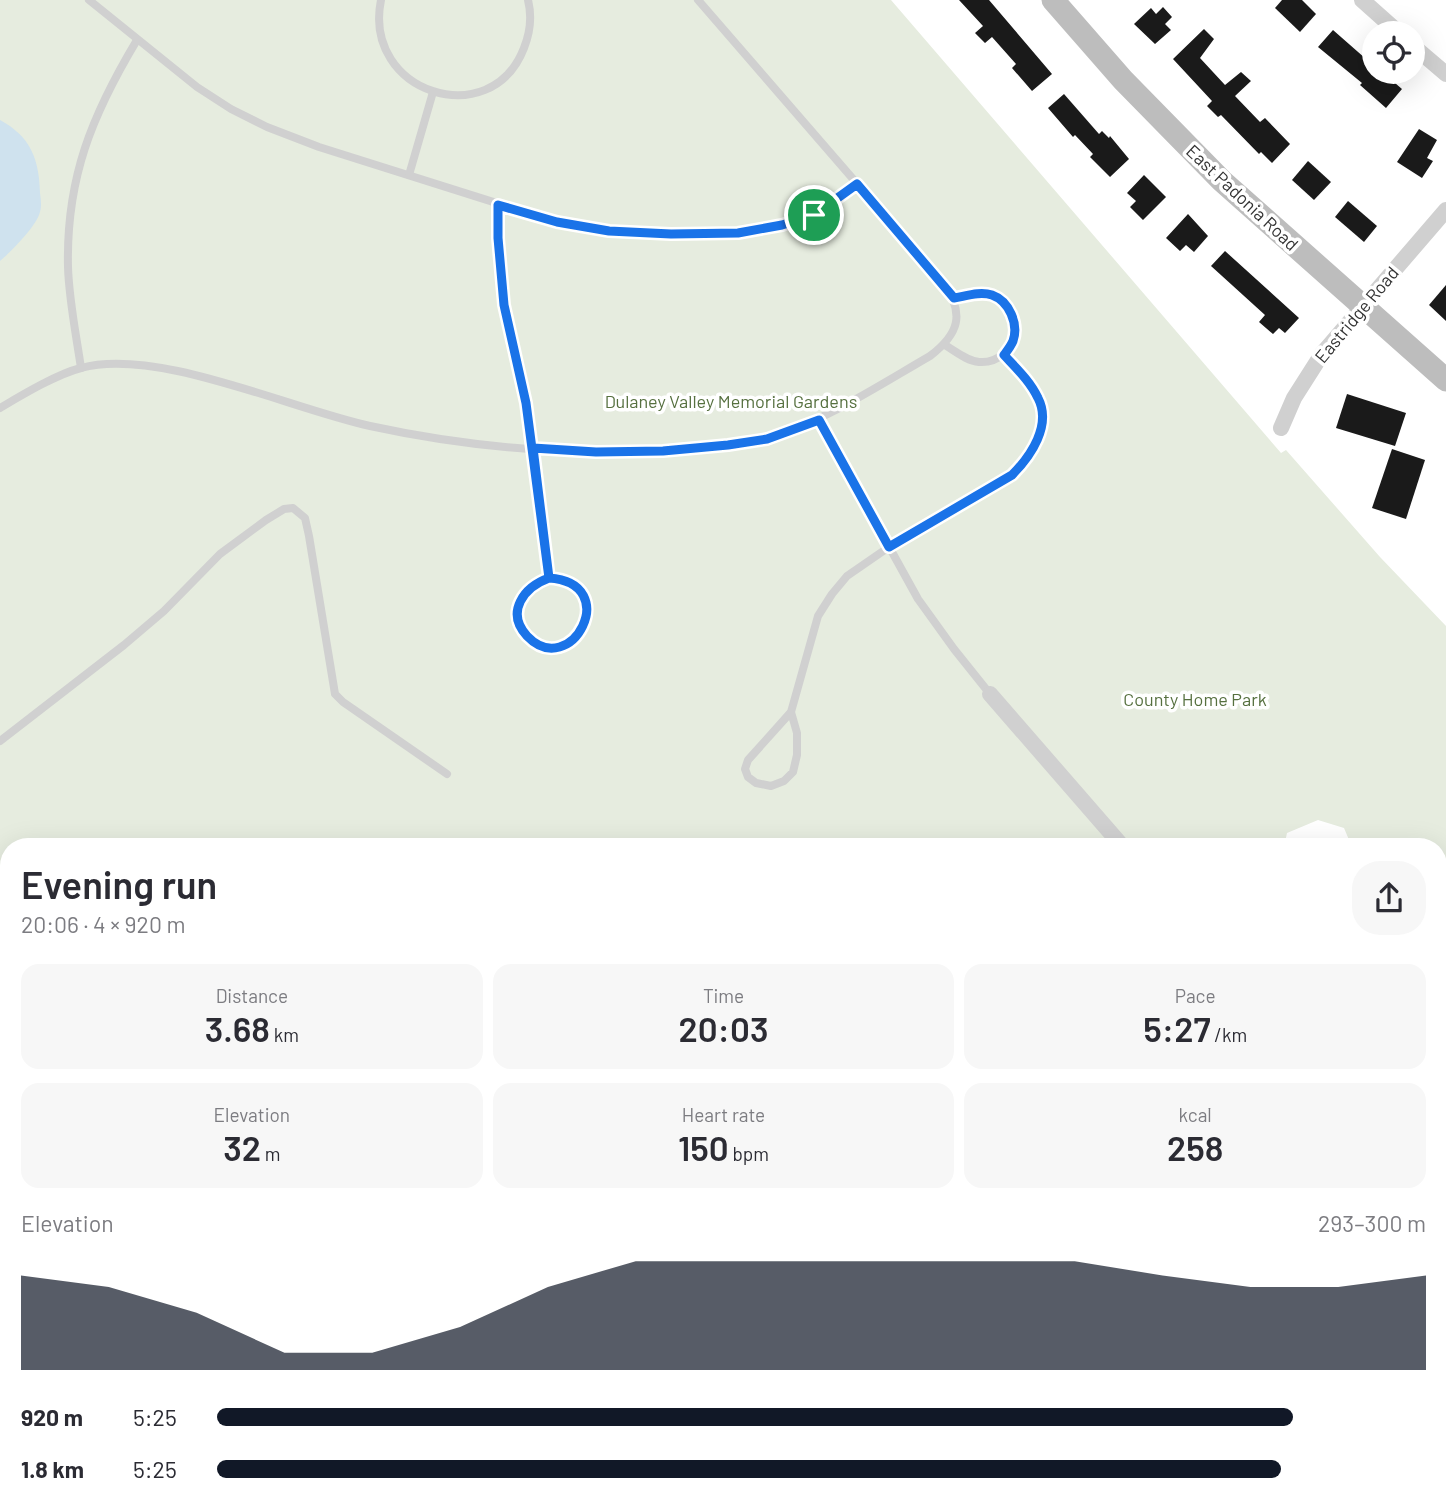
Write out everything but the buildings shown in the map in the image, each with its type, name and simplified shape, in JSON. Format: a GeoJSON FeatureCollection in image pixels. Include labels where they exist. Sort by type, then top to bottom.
{"type":"FeatureCollection","features":[{"type":"Feature","properties":{"kind":"street","name":"East Padonia Road"},"geometry":{"type":"LineString","coordinates":[[1053,0],[1123,80],[1188,148],[1258,214],[1446,380]]}},
{"type":"Feature","properties":{"kind":"street"},"geometry":{"type":"LineString","coordinates":[[1362,0],[1386,21]]}},
{"type":"Feature","properties":{"kind":"street"},"geometry":{"type":"LineString","coordinates":[[1425,56],[1446,74]]}},
{"type":"Feature","properties":{"kind":"street","name":"Eastridge Road"},"geometry":{"type":"LineString","coordinates":[[1281,428],[1305,378],[1362,306],[1446,210]]}},
{"type":"Feature","properties":{"kind":"street"},"geometry":{"type":"LineString","coordinates":[[990,694],[1115,838]]}},
{"type":"Feature","properties":{"kind":"lane"},"geometry":{"type":"LineString","coordinates":[[89,0],[197,87],[231,109],[267,127],[319,147],[557,222],[609,231],[738,233],[782,225],[814,215],[857,184]]}},
{"type":"Feature","properties":{"kind":"lane"},"geometry":{"type":"LineString","coordinates":[[381,0],[378,19],[380,37],[396,68],[411,82],[433,92],[451,95],[471,93],[494,84],[510,72],[522,55],[528,39],[531,23],[528,0]]}},
{"type":"Feature","properties":{"kind":"lane"},"geometry":{"type":"LineString","coordinates":[[0,408],[81,368],[133,365],[205,378],[329,416],[442,438],[533,448],[610,452],[663,451],[767,439],[819,420],[930,356],[945,345],[953,334],[957,317],[954,298],[698,0]]}},
{"type":"Feature","properties":{"kind":"lane"},"geometry":{"type":"LineString","coordinates":[[81,368],[68,269],[69,225],[74,185],[98,110],[137,40]]}},
{"type":"Feature","properties":{"kind":"lane"},"geometry":{"type":"LineString","coordinates":[[409,175],[433,92]]}},
{"type":"Feature","properties":{"kind":"lane"},"geometry":{"type":"LineString","coordinates":[[498,205],[504,305],[526,403],[549,578]]}},
{"type":"Feature","properties":{"kind":"lane"},"geometry":{"type":"LineString","coordinates":[[945,345],[977,362],[991,361],[1004,355],[1013,341],[1012,317],[1006,304],[991,295],[977,293],[954,298]]}},
{"type":"Feature","properties":{"kind":"lane"},"geometry":{"type":"LineString","coordinates":[[791,712],[797,733],[797,755],[793,772],[783,781],[771,786],[757,783],[748,777],[745,769],[748,760],[791,712],[818,616],[847,576],[889,547],[1012,475],[1027,460],[1040,432],[1042,415],[1039,400],[1004,355]]}},
{"type":"Feature","properties":{"kind":"lane"},"geometry":{"type":"LineString","coordinates":[[819,420],[918,599],[990,694]]}},
{"type":"Feature","properties":{"kind":"lane"},"geometry":{"type":"LineString","coordinates":[[0,741],[144,628],[220,554],[266,520],[284,509],[293,508],[305,518],[335,694],[447,774]]}},
{"type":"Feature","properties":{"kind":"lane"},"geometry":{"type":"LineString","coordinates":[[549,578],[561,579],[573,585],[580,591],[587,609],[587,618],[579,636],[559,647],[539,645],[528,637],[519,621],[520,599],[526,590],[549,578]]}},
{"type":"Feature","properties":{"kind":"green space","name":"Dulaney Valley Memorial Gardens"},"geometry":{"type":"Polygon","coordinates":[[[0,0],[891,0],[1281,453],[1286,450],[1380,557],[1446,626],[1446,838],[1348,838],[1344,828],[1318,820],[1287,833],[1286,838],[0,838],[0,0]]]}},
{"type":"Feature","properties":{"kind":"water"},"geometry":{"type":"Polygon","coordinates":[[[0,120],[19,134],[31,150],[38,170],[41,210],[16,246],[0,261],[0,120]]]}},
{"type":"Feature","properties":{"kind":"route"},"geometry":{"type":"LineString","coordinates":[[814,215],[782,225],[738,233],[671,234],[609,231],[557,222],[498,205],[504,305],[526,403],[549,578],[526,590],[520,599],[519,621],[528,637],[539,645],[559,647],[571,642],[584,628],[587,609],[580,591],[573,585],[561,579],[549,578],[533,448],[596,452],[663,451],[728,445],[767,439],[819,420],[889,547],[1012,475],[1027,460],[1040,432],[1042,415],[1039,400],[1029,384],[1004,355],[1013,341],[1014,329],[1006,304],[991,295],[977,293],[954,298],[857,184],[814,215]]}},
{"type":"Feature","properties":{"kind":"park label","name":"County Home Park"},"geometry":{"type":"Point","coordinates":[1195,700]}}]}
